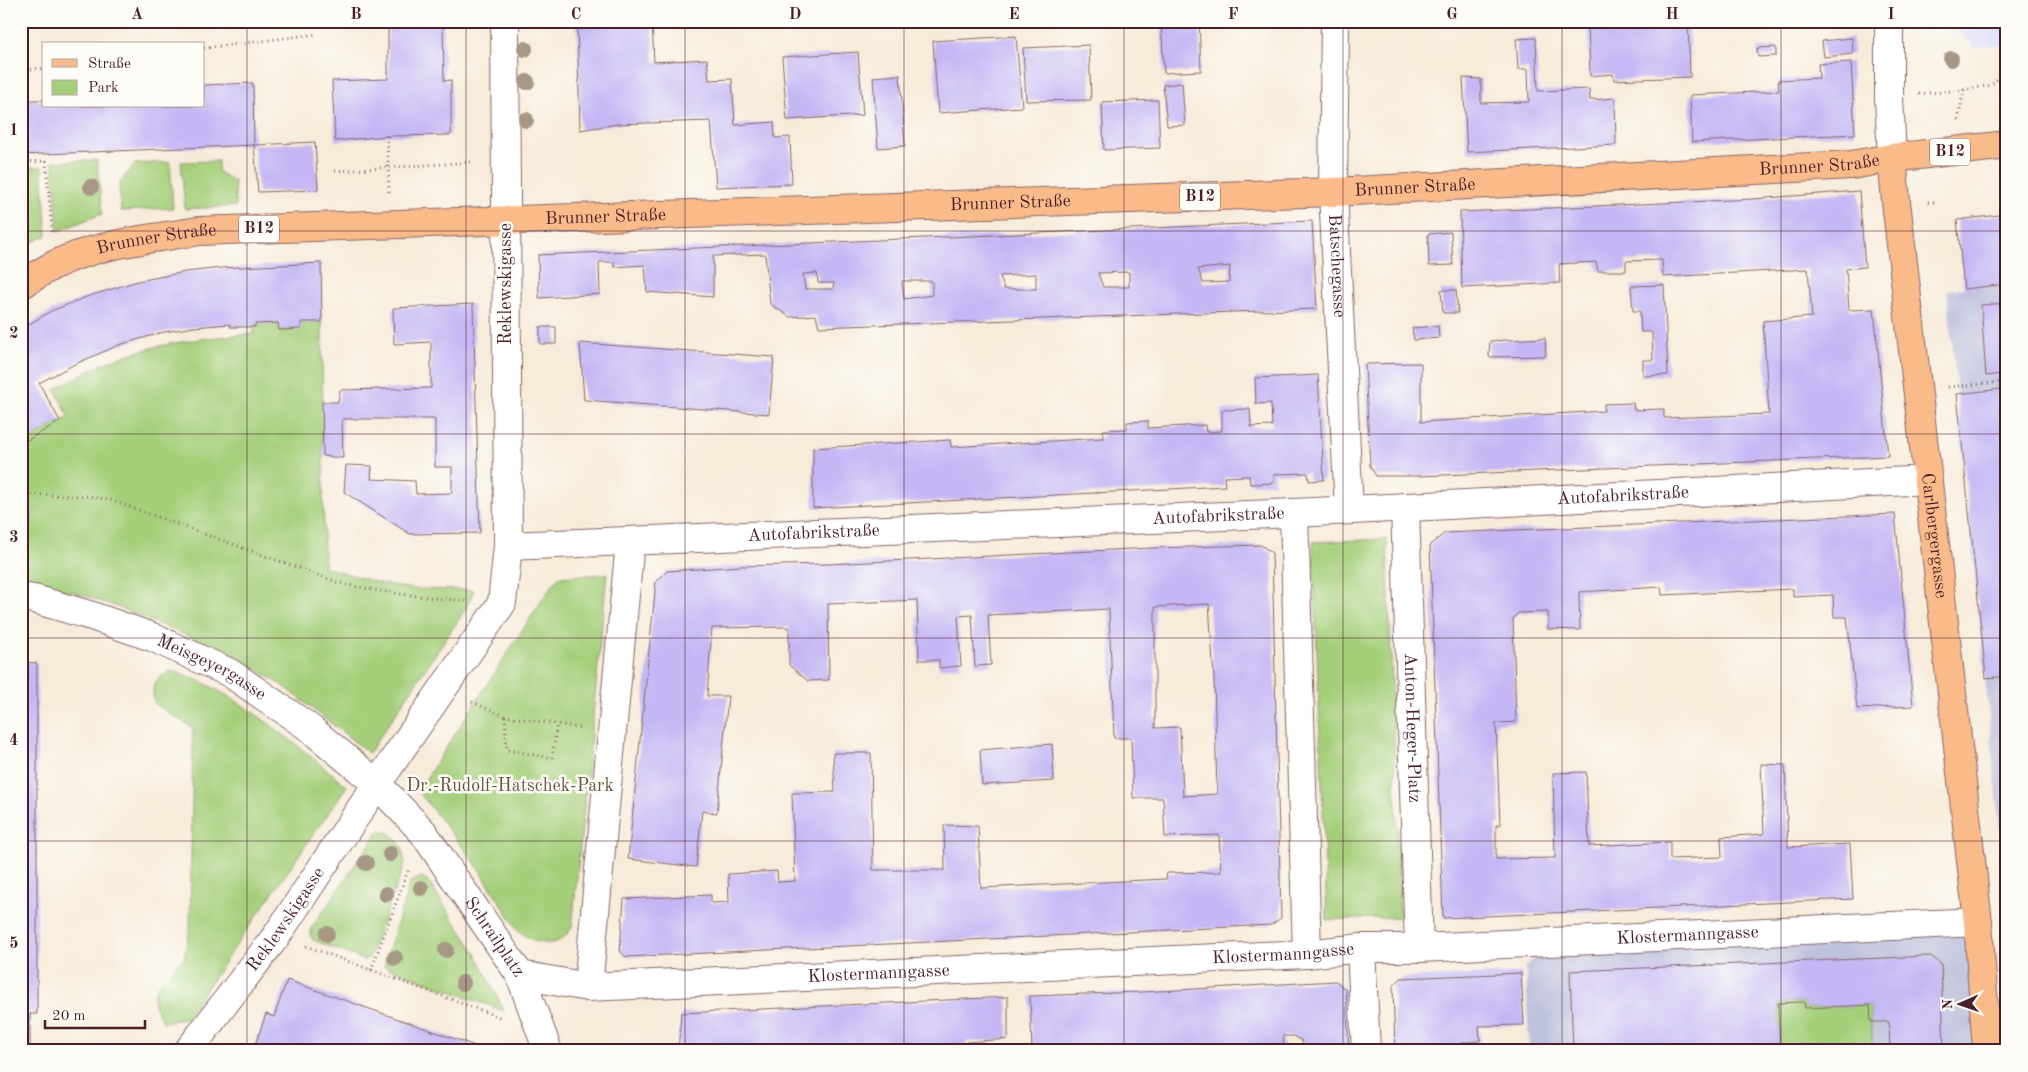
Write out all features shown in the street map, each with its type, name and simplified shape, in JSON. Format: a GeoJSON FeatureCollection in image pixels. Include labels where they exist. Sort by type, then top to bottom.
{"type":"FeatureCollection","features":[{"type":"Feature","properties":{"kind":"main road","name":"Brunner Straße"},"geometry":{"type":"LineString","coordinates":[[21,285],[54,265],[83,253],[128,242],[199,231],[1333,192],[1851,165],[1892,158],[2007,145]]}},
{"type":"Feature","properties":{"kind":"main road","name":"Carlbergergasse"},"geometry":{"type":"LineString","coordinates":[[1892,158],[1978,922],[1988,1051]]}},
{"type":"Feature","properties":{"kind":"street","name":"Reklewskigasse"},"geometry":{"type":"LineString","coordinates":[[504,21],[508,546]]}},
{"type":"Feature","properties":{"kind":"street","name":"Batschegasse"},"geometry":{"type":"LineString","coordinates":[[1335,21],[1333,192],[1349,509]]}},
{"type":"Feature","properties":{"kind":"street","name":"Carlbergergasse"},"geometry":{"type":"LineString","coordinates":[[1889,21],[1889,98],[1892,158]]}},
{"type":"Feature","properties":{"kind":"street","name":"Autofabrikstraße"},"geometry":{"type":"LineString","coordinates":[[508,546],[1294,513],[1928,480]]}},
{"type":"Feature","properties":{"kind":"street","name":"Anton-Heger-Platz"},"geometry":{"type":"LineString","coordinates":[[1405,507],[1419,948]]}},
{"type":"Feature","properties":{"kind":"street"},"geometry":{"type":"LineString","coordinates":[[1294,513],[1307,954]]}},
{"type":"Feature","properties":{"kind":"street"},"geometry":{"type":"LineString","coordinates":[[588,987],[630,542]]}},
{"type":"Feature","properties":{"kind":"street"},"geometry":{"type":"LineString","coordinates":[[377,784],[444,690],[502,603],[508,546]]}},
{"type":"Feature","properties":{"kind":"street","name":"Meisgeyergasse"},"geometry":{"type":"LineString","coordinates":[[21,597],[92,616],[152,637],[230,672],[307,726],[377,784]]}},
{"type":"Feature","properties":{"kind":"street","name":"Reklewskigasse"},"geometry":{"type":"LineString","coordinates":[[188,1051],[278,935],[377,784]]}},
{"type":"Feature","properties":{"kind":"street","name":"Schrailplatz"},"geometry":{"type":"LineString","coordinates":[[377,784],[423,832],[520,975],[588,987]]}},
{"type":"Feature","properties":{"kind":"street","name":"Klostermanngasse"},"geometry":{"type":"LineString","coordinates":[[588,987],[1307,954],[1361,948],[1419,948],[1978,922]]}},
{"type":"Feature","properties":{"kind":"street"},"geometry":{"type":"LineString","coordinates":[[1361,948],[1366,1051]]}},
{"type":"Feature","properties":{"kind":"street"},"geometry":{"type":"LineString","coordinates":[[520,975],[545,1042]]}},
{"type":"Feature","properties":{"kind":"path"},"geometry":{"type":"LineString","coordinates":[[205,48],[318,34]]}},
{"type":"Feature","properties":{"kind":"path"},"geometry":{"type":"LineString","coordinates":[[21,70],[42,68]]}},
{"type":"Feature","properties":{"kind":"path"},"geometry":{"type":"LineString","coordinates":[[1889,98],[1964,90],[1991,85],[2007,71]]}},
{"type":"Feature","properties":{"kind":"path"},"geometry":{"type":"LineString","coordinates":[[1953,152],[1964,90]]}},
{"type":"Feature","properties":{"kind":"path"},"geometry":{"type":"LineString","coordinates":[[387,136],[389,196]]}},
{"type":"Feature","properties":{"kind":"path"},"geometry":{"type":"LineString","coordinates":[[21,162],[46,161],[54,265]]}},
{"type":"Feature","properties":{"kind":"path"},"geometry":{"type":"LineString","coordinates":[[335,171],[478,161]]}},
{"type":"Feature","properties":{"kind":"path"},"geometry":{"type":"LineString","coordinates":[[1918,390],[2002,382]]}},
{"type":"Feature","properties":{"kind":"path"},"geometry":{"type":"LineString","coordinates":[[21,494],[79,495],[111,500],[337,582],[371,591],[502,603]]}},
{"type":"Feature","properties":{"kind":"path"},"geometry":{"type":"LineString","coordinates":[[444,690],[505,716],[557,723],[612,734]]}},
{"type":"Feature","properties":{"kind":"path"},"geometry":{"type":"LineString","coordinates":[[505,716],[507,750],[552,758],[557,723]]}},
{"type":"Feature","properties":{"kind":"path"},"geometry":{"type":"LineString","coordinates":[[370,970],[423,832]]}},
{"type":"Feature","properties":{"kind":"path"},"geometry":{"type":"LineString","coordinates":[[278,935],[370,970],[545,1042]]}},
{"type":"Feature","properties":{"kind":"shaded area"},"geometry":{"type":"Polygon","coordinates":[[[1948,21],[2007,21],[2007,45],[1974,47],[1948,21]]]}},
{"type":"Feature","properties":{"kind":"shaded area"},"geometry":{"type":"Polygon","coordinates":[[[2007,214],[2007,899],[1947,290],[1964,288],[1957,220],[2007,214]]]}},
{"type":"Feature","properties":{"kind":"shaded area"},"geometry":{"type":"Polygon","coordinates":[[[1978,922],[1987,1051],[1529,1051],[1526,967],[1548,942],[1978,922]]]}},
{"type":"Feature","properties":{"kind":"green space"},"geometry":{"type":"Polygon","coordinates":[[[97,160],[102,214],[58,231],[53,162],[97,160]]]}},
{"type":"Feature","properties":{"kind":"green space"},"geometry":{"type":"Polygon","coordinates":[[[218,161],[218,172],[234,181],[236,206],[185,209],[181,162],[218,161]]]}},
{"type":"Feature","properties":{"kind":"green space"},"geometry":{"type":"Polygon","coordinates":[[[170,162],[173,208],[121,211],[119,184],[135,164],[170,162]]]}},
{"type":"Feature","properties":{"kind":"green space"},"geometry":{"type":"Polygon","coordinates":[[[42,167],[47,236],[21,246],[21,168],[42,167]]]}},
{"type":"Feature","properties":{"kind":"green space"},"geometry":{"type":"Polygon","coordinates":[[[301,322],[322,322],[324,567],[379,583],[412,589],[474,590],[465,610],[369,753],[285,687],[230,653],[115,606],[73,592],[21,579],[21,444],[69,417],[55,389],[104,364],[137,352],[187,341],[254,334],[255,324],[278,323],[279,330],[300,329],[301,322]]]}},
{"type":"Feature","properties":{"kind":"green space"},"geometry":{"type":"Polygon","coordinates":[[[1387,539],[1400,917],[1327,920],[1313,542],[1387,539]]]}},
{"type":"Feature","properties":{"kind":"green space","name":"Dr.-Rudolf-Hatschek-Park"},"geometry":{"type":"Polygon","coordinates":[[[607,574],[572,927],[567,935],[560,940],[546,943],[539,942],[518,930],[475,863],[418,791],[546,594],[559,577],[607,574]]]}},
{"type":"Feature","properties":{"kind":"green space"},"geometry":{"type":"Polygon","coordinates":[[[171,671],[217,690],[240,704],[286,736],[347,786],[185,1019],[163,1022],[154,1005],[154,994],[158,985],[184,957],[190,929],[193,728],[155,704],[153,692],[153,687],[157,680],[171,671]]]}},
{"type":"Feature","properties":{"kind":"green space"},"geometry":{"type":"Polygon","coordinates":[[[379,831],[390,833],[402,847],[405,863],[369,958],[364,960],[313,940],[310,935],[312,927],[379,831]]]}},
{"type":"Feature","properties":{"kind":"green space"},"geometry":{"type":"Polygon","coordinates":[[[422,877],[429,883],[477,955],[504,1011],[384,966],[410,882],[422,877]]]}},
{"type":"Feature","properties":{"kind":"green space"},"geometry":{"type":"Polygon","coordinates":[[[1804,1002],[1805,1008],[1870,1005],[1873,1051],[1780,1051],[1778,1003],[1804,1002]]]}},
{"type":"Feature","properties":{"kind":"building"},"geometry":{"type":"Polygon","coordinates":[[[388,21],[443,21],[444,81],[451,80],[451,135],[387,136],[335,141],[332,81],[388,79],[388,21]]]}},
{"type":"Feature","properties":{"kind":"building"},"geometry":{"type":"Polygon","coordinates":[[[577,21],[652,21],[654,62],[707,59],[709,80],[732,79],[735,125],[774,122],[775,138],[790,137],[792,184],[716,187],[711,121],[617,124],[580,130],[577,21]]]}},
{"type":"Feature","properties":{"kind":"building"},"geometry":{"type":"Polygon","coordinates":[[[1161,21],[1199,21],[1201,71],[1164,73],[1161,21]]]}},
{"type":"Feature","properties":{"kind":"building"},"geometry":{"type":"Polygon","coordinates":[[[1588,21],[1733,21],[1733,23],[1688,24],[1690,77],[1614,80],[1613,74],[1590,76],[1588,21]]]}},
{"type":"Feature","properties":{"kind":"building"},"geometry":{"type":"Polygon","coordinates":[[[1016,36],[1022,107],[938,113],[933,41],[1016,36]]]}},
{"type":"Feature","properties":{"kind":"building"},"geometry":{"type":"Polygon","coordinates":[[[1536,38],[1538,91],[1589,89],[1590,100],[1615,98],[1616,145],[1467,152],[1463,78],[1481,79],[1481,103],[1529,102],[1528,69],[1518,69],[1516,39],[1536,38]]]}},
{"type":"Feature","properties":{"kind":"building"},"geometry":{"type":"Polygon","coordinates":[[[1852,38],[1853,54],[1824,57],[1822,41],[1852,38]]]}},
{"type":"Feature","properties":{"kind":"building"},"geometry":{"type":"Polygon","coordinates":[[[1089,45],[1091,100],[1026,101],[1023,48],[1089,45]]]}},
{"type":"Feature","properties":{"kind":"building"},"geometry":{"type":"Polygon","coordinates":[[[1776,47],[1776,56],[1758,57],[1757,48],[1776,47]]]}},
{"type":"Feature","properties":{"kind":"building"},"geometry":{"type":"Polygon","coordinates":[[[858,52],[863,115],[787,120],[782,57],[858,52]]]}},
{"type":"Feature","properties":{"kind":"building"},"geometry":{"type":"Polygon","coordinates":[[[1851,62],[1855,134],[1692,142],[1690,95],[1779,91],[1778,80],[1819,78],[1818,64],[1851,62]]]}},
{"type":"Feature","properties":{"kind":"building"},"geometry":{"type":"Polygon","coordinates":[[[900,75],[905,146],[878,148],[873,77],[900,75]]]}},
{"type":"Feature","properties":{"kind":"building"},"geometry":{"type":"Polygon","coordinates":[[[253,83],[254,145],[21,155],[21,100],[42,100],[42,108],[205,108],[205,85],[253,83]]]}},
{"type":"Feature","properties":{"kind":"building"},"geometry":{"type":"Polygon","coordinates":[[[1182,83],[1185,125],[1167,126],[1163,85],[1182,83]]]}},
{"type":"Feature","properties":{"kind":"building"},"geometry":{"type":"Polygon","coordinates":[[[1158,100],[1160,148],[1104,150],[1102,102],[1158,100]]]}},
{"type":"Feature","properties":{"kind":"building"},"geometry":{"type":"Polygon","coordinates":[[[315,142],[318,190],[258,192],[254,145],[315,142]]]}},
{"type":"Feature","properties":{"kind":"building"},"geometry":{"type":"Polygon","coordinates":[[[1859,191],[1865,267],[1846,269],[1849,310],[1874,309],[1888,456],[1419,476],[1376,476],[1370,466],[1365,364],[1421,363],[1421,422],[1604,411],[1604,404],[1633,403],[1634,410],[1664,409],[1664,418],[1769,414],[1763,321],[1812,317],[1808,269],[1663,277],[1662,260],[1626,261],[1626,271],[1598,271],[1596,262],[1559,264],[1560,283],[1462,288],[1460,212],[1753,199],[1859,191]]]}},
{"type":"Feature","properties":{"kind":"building"},"geometry":{"type":"Polygon","coordinates":[[[2007,214],[2007,284],[1964,289],[1957,220],[2007,214]]]}},
{"type":"Feature","properties":{"kind":"building"},"geometry":{"type":"Polygon","coordinates":[[[1312,221],[1317,309],[819,327],[816,315],[790,317],[770,304],[765,254],[713,256],[713,297],[647,292],[645,265],[614,267],[614,262],[599,262],[600,294],[539,298],[538,255],[1312,221]],[[1230,266],[1198,269],[1203,283],[1229,282],[1230,266]],[[1129,272],[1098,273],[1103,287],[1129,287],[1129,272]],[[817,273],[803,274],[805,289],[833,289],[834,283],[818,283],[817,273]],[[1036,274],[1000,276],[1004,289],[1036,289],[1036,274]],[[902,281],[904,299],[932,295],[932,281],[902,281]]]}},
{"type":"Feature","properties":{"kind":"building"},"geometry":{"type":"Polygon","coordinates":[[[1451,232],[1453,265],[1429,266],[1428,234],[1451,232]]]}},
{"type":"Feature","properties":{"kind":"building"},"geometry":{"type":"Polygon","coordinates":[[[321,263],[322,322],[301,322],[301,329],[279,330],[278,323],[255,324],[255,327],[230,327],[230,324],[194,327],[164,332],[119,345],[73,365],[39,383],[60,421],[21,444],[21,329],[51,311],[89,296],[138,281],[185,272],[222,268],[321,263]]]}},
{"type":"Feature","properties":{"kind":"building"},"geometry":{"type":"Polygon","coordinates":[[[1664,285],[1668,375],[1643,376],[1643,360],[1653,360],[1652,332],[1641,332],[1640,311],[1633,311],[1631,286],[1664,285]]]}},
{"type":"Feature","properties":{"kind":"building"},"geometry":{"type":"Polygon","coordinates":[[[1441,290],[1456,290],[1458,313],[1443,313],[1441,290]]]}},
{"type":"Feature","properties":{"kind":"building"},"geometry":{"type":"Polygon","coordinates":[[[2007,303],[2007,676],[1986,678],[1957,394],[2002,389],[2001,374],[1986,376],[1981,305],[2007,303]]]}},
{"type":"Feature","properties":{"kind":"building"},"geometry":{"type":"Polygon","coordinates":[[[473,304],[480,533],[410,534],[344,492],[346,465],[372,466],[371,479],[415,481],[416,494],[452,493],[452,467],[435,467],[435,419],[342,419],[343,458],[323,456],[322,402],[338,402],[340,390],[431,388],[431,342],[394,344],[393,308],[473,304]]]}},
{"type":"Feature","properties":{"kind":"building"},"geometry":{"type":"Polygon","coordinates":[[[1438,326],[1439,338],[1414,340],[1412,328],[1438,326]]]}},
{"type":"Feature","properties":{"kind":"building"},"geometry":{"type":"Polygon","coordinates":[[[540,327],[556,327],[556,344],[540,344],[540,327]]]}},
{"type":"Feature","properties":{"kind":"building"},"geometry":{"type":"Polygon","coordinates":[[[1545,338],[1546,356],[1489,357],[1490,341],[1545,338]]]}},
{"type":"Feature","properties":{"kind":"building"},"geometry":{"type":"Polygon","coordinates":[[[580,343],[774,357],[769,414],[584,400],[580,343]]]}},
{"type":"Feature","properties":{"kind":"building"},"geometry":{"type":"Polygon","coordinates":[[[1318,375],[1324,480],[1309,481],[1308,473],[1274,474],[1274,483],[1250,484],[1249,476],[1224,477],[1225,486],[813,508],[813,448],[950,440],[951,447],[1103,438],[1103,430],[1127,429],[1127,422],[1148,421],[1148,428],[1205,425],[1206,432],[1222,431],[1222,410],[1250,409],[1251,427],[1272,426],[1271,403],[1256,404],[1255,378],[1318,375]]]}},
{"type":"Feature","properties":{"kind":"building"},"geometry":{"type":"Polygon","coordinates":[[[1895,514],[1913,706],[1857,709],[1847,617],[1834,617],[1833,595],[1793,597],[1793,589],[1662,595],[1661,587],[1579,592],[1580,630],[1548,629],[1548,612],[1518,613],[1513,619],[1516,722],[1496,723],[1500,825],[1496,825],[1496,859],[1555,858],[1553,773],[1586,772],[1589,846],[1670,842],[1670,859],[1722,857],[1721,837],[1764,834],[1761,764],[1785,765],[1788,847],[1850,844],[1853,899],[1443,918],[1430,545],[1445,533],[1895,514]]]}},
{"type":"Feature","properties":{"kind":"building"},"geometry":{"type":"Polygon","coordinates":[[[1261,545],[1272,553],[1281,918],[1271,925],[626,957],[620,951],[624,899],[711,895],[711,903],[729,902],[728,874],[777,871],[778,882],[795,881],[792,793],[835,792],[833,753],[871,753],[873,870],[945,870],[944,825],[978,826],[981,888],[1166,879],[1167,873],[1221,872],[1219,835],[1165,837],[1163,798],[1133,798],[1131,738],[1114,738],[1109,609],[988,615],[991,665],[975,666],[972,615],[958,616],[961,666],[939,668],[939,660],[919,660],[917,600],[828,604],[829,680],[808,681],[789,665],[789,627],[712,628],[707,696],[728,696],[717,813],[702,811],[696,867],[628,859],[656,582],[667,571],[1152,548],[1261,545]],[[1209,604],[1155,607],[1155,728],[1180,727],[1183,796],[1217,794],[1214,678],[1209,604]]]}},
{"type":"Feature","properties":{"kind":"building"},"geometry":{"type":"Polygon","coordinates":[[[21,662],[37,663],[37,1014],[30,1014],[30,1051],[21,1051],[21,662]]]}},
{"type":"Feature","properties":{"kind":"building"},"geometry":{"type":"Polygon","coordinates":[[[1052,744],[1054,781],[982,785],[980,750],[1052,744]]]}},
{"type":"Feature","properties":{"kind":"building"},"geometry":{"type":"Polygon","coordinates":[[[1931,956],[1941,964],[1944,1051],[1890,1051],[1889,1022],[1871,1022],[1870,1005],[1805,1008],[1804,1002],[1778,1003],[1780,1051],[1573,1051],[1570,971],[1931,956]]]}},
{"type":"Feature","properties":{"kind":"building"},"geometry":{"type":"Polygon","coordinates":[[[1521,973],[1524,1025],[1479,1026],[1480,1041],[1463,1042],[1463,1051],[1395,1051],[1393,986],[1401,978],[1521,973]]]}},
{"type":"Feature","properties":{"kind":"building"},"geometry":{"type":"Polygon","coordinates":[[[287,980],[487,1051],[253,1051],[266,1014],[274,1017],[287,980]]]}},
{"type":"Feature","properties":{"kind":"building"},"geometry":{"type":"Polygon","coordinates":[[[1336,981],[1346,990],[1349,1051],[1302,1051],[1302,1041],[1294,1036],[1283,1036],[1284,1047],[1248,1049],[1248,1051],[1032,1051],[1030,996],[1336,981]]]}},
{"type":"Feature","properties":{"kind":"building"},"geometry":{"type":"Polygon","coordinates":[[[1008,997],[1008,1039],[966,1042],[966,1051],[678,1051],[681,1013],[1008,997]]]}}]}
